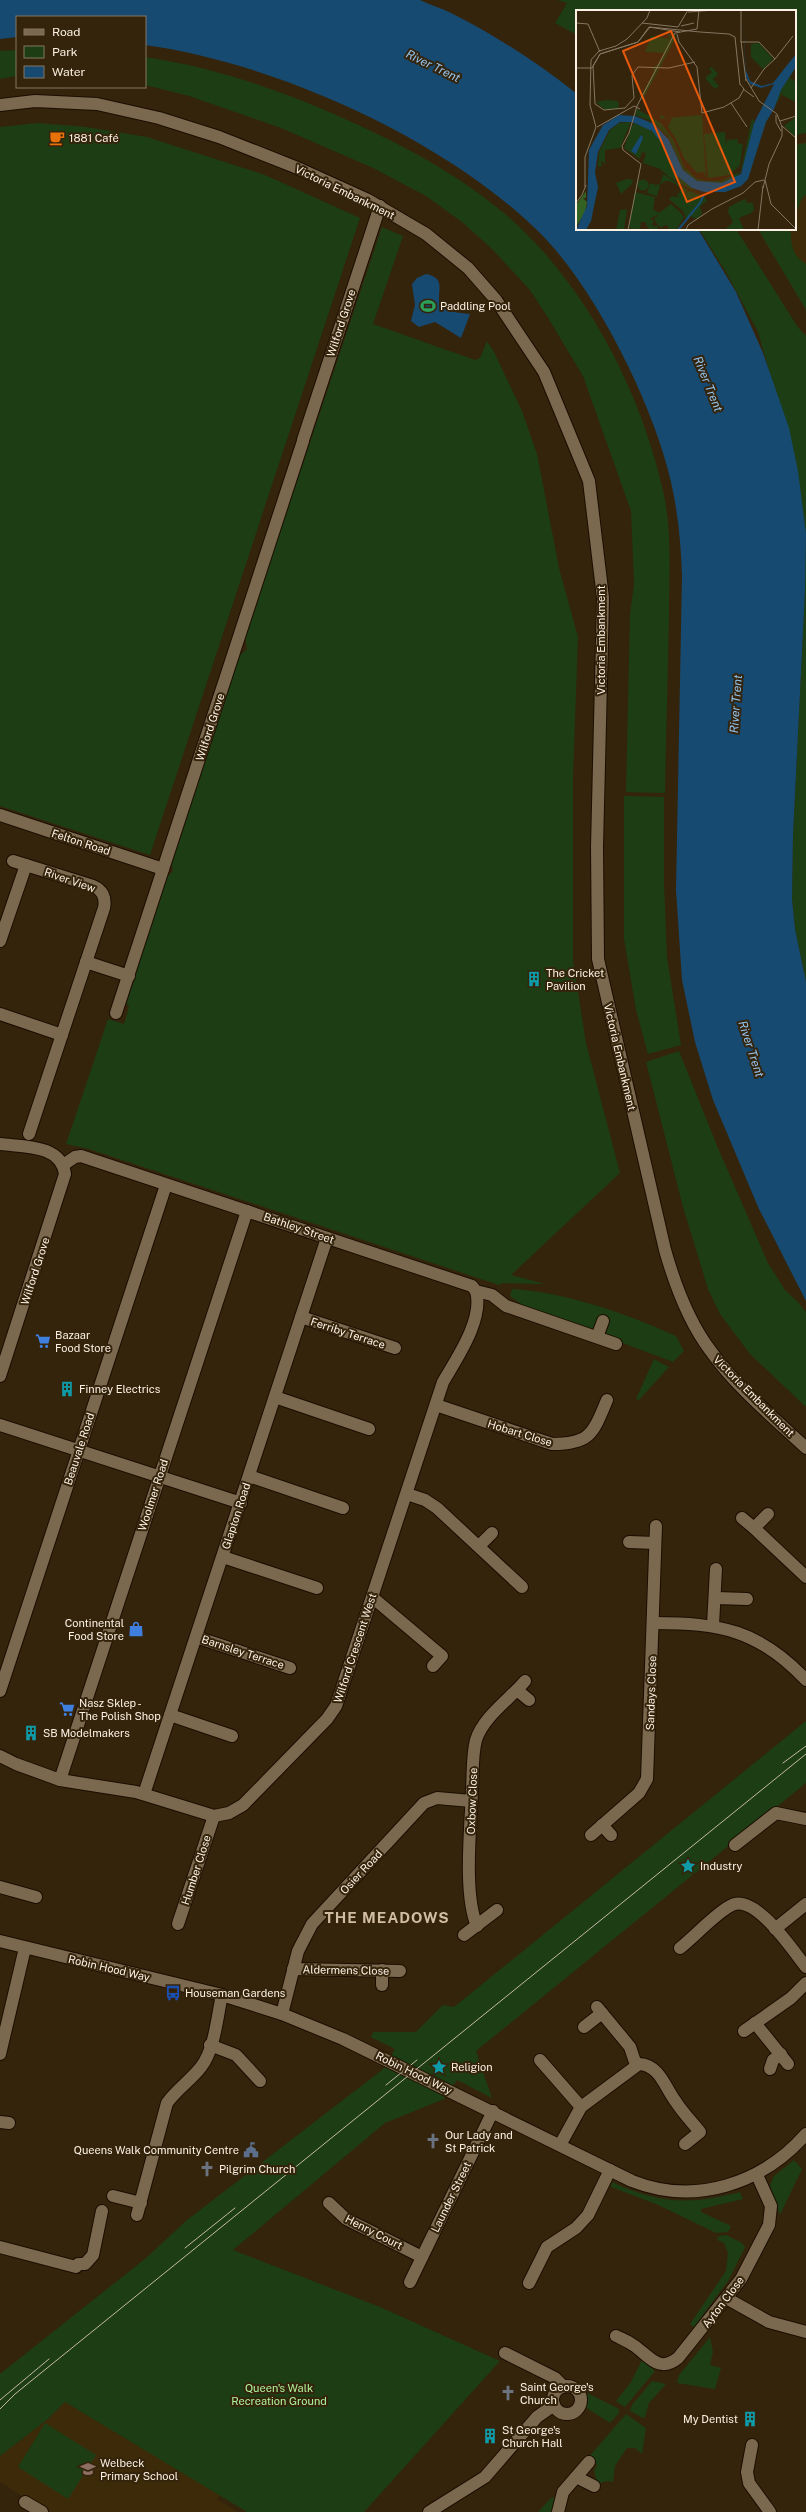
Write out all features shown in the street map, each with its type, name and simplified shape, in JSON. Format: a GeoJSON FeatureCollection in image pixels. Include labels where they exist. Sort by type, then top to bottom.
{"type":"FeatureCollection","features":[{"type":"Feature","properties":{"kind":"street","name":"Victoria Embankment"},"geometry":{"type":"LineString","coordinates":[[0,105],[35,101],[97,104],[159,118],[219,138],[295,167],[380,206],[426,234],[468,268],[496,300],[544,372],[589,481],[603,598],[597,863],[597,940],[599,966],[665,1250],[680,1296],[699,1334],[726,1370],[806,1448]]}},
{"type":"Feature","properties":{"kind":"street","name":"Wilford Grove"},"geometry":{"type":"LineString","coordinates":[[116,1013],[380,206]]}},
{"type":"Feature","properties":{"kind":"street","name":"Felton Road"},"geometry":{"type":"LineString","coordinates":[[0,815],[163,869]]}},
{"type":"Feature","properties":{"kind":"street","name":"River View"},"geometry":{"type":"LineString","coordinates":[[13,861],[93,886],[104,894],[104,908],[29,1134]]}},
{"type":"Feature","properties":{"kind":"street"},"geometry":{"type":"LineString","coordinates":[[0,941],[26,865]]}},
{"type":"Feature","properties":{"kind":"street"},"geometry":{"type":"LineString","coordinates":[[86,962],[129,976]]}},
{"type":"Feature","properties":{"kind":"street"},"geometry":{"type":"LineString","coordinates":[[0,1014],[62,1035]]}},
{"type":"Feature","properties":{"kind":"street"},"geometry":{"type":"LineString","coordinates":[[0,1144],[51,1152],[63,1165]]}},
{"type":"Feature","properties":{"kind":"street","name":"Bathley Street"},"geometry":{"type":"LineString","coordinates":[[63,1165],[75,1157],[81,1156],[472,1286],[476,1291],[492,1295],[506,1306],[616,1344]]}},
{"type":"Feature","properties":{"kind":"street","name":"Wilford Grove"},"geometry":{"type":"LineString","coordinates":[[0,1376],[64,1180],[63,1165]]}},
{"type":"Feature","properties":{"kind":"street","name":"Beauvale Road"},"geometry":{"type":"LineString","coordinates":[[0,1691],[166,1185]]}},
{"type":"Feature","properties":{"kind":"street","name":"Woolmer Road"},"geometry":{"type":"LineString","coordinates":[[60,1780],[247,1211]]}},
{"type":"Feature","properties":{"kind":"street","name":"Glapton Road"},"geometry":{"type":"LineString","coordinates":[[144,1794],[327,1238]]}},
{"type":"Feature","properties":{"kind":"street","name":"Wilford Crescent West"},"geometry":{"type":"LineString","coordinates":[[214,1816],[230,1813],[243,1805],[333,1712],[444,1382],[464,1346],[470,1330],[477,1304],[476,1291]]}},
{"type":"Feature","properties":{"kind":"street","name":"Ferriby Terrace"},"geometry":{"type":"LineString","coordinates":[[301,1317],[395,1348]]}},
{"type":"Feature","properties":{"kind":"street"},"geometry":{"type":"LineString","coordinates":[[597,1337],[603,1321]]}},
{"type":"Feature","properties":{"kind":"street"},"geometry":{"type":"LineString","coordinates":[[275,1397],[368,1429]]}},
{"type":"Feature","properties":{"kind":"street","name":"Hobart Close"},"geometry":{"type":"LineString","coordinates":[[436,1405],[552,1444],[568,1444],[578,1442],[595,1429],[607,1400]]}},
{"type":"Feature","properties":{"kind":"street"},"geometry":{"type":"LineString","coordinates":[[0,1425],[241,1503]]}},
{"type":"Feature","properties":{"kind":"street"},"geometry":{"type":"LineString","coordinates":[[249,1476],[343,1508]]}},
{"type":"Feature","properties":{"kind":"street"},"geometry":{"type":"LineString","coordinates":[[407,1494],[424,1500],[437,1508],[522,1587]]}},
{"type":"Feature","properties":{"kind":"street"},"geometry":{"type":"LineString","coordinates":[[754,1528],[768,1514]]}},
{"type":"Feature","properties":{"kind":"street"},"geometry":{"type":"LineString","coordinates":[[742,1518],[806,1576]]}},
{"type":"Feature","properties":{"kind":"street","name":"Sandays Close"},"geometry":{"type":"LineString","coordinates":[[591,1835],[639,1793],[646,1783],[649,1762],[656,1526]]}},
{"type":"Feature","properties":{"kind":"street"},"geometry":{"type":"LineString","coordinates":[[479,1546],[492,1533]]}},
{"type":"Feature","properties":{"kind":"street"},"geometry":{"type":"LineString","coordinates":[[629,1542],[655,1543]]}},
{"type":"Feature","properties":{"kind":"street"},"geometry":{"type":"LineString","coordinates":[[223,1557],[317,1588]]}},
{"type":"Feature","properties":{"kind":"street"},"geometry":{"type":"LineString","coordinates":[[713,1625],[716,1598],[716,1569]]}},
{"type":"Feature","properties":{"kind":"street"},"geometry":{"type":"LineString","coordinates":[[372,1597],[442,1656],[433,1666]]}},
{"type":"Feature","properties":{"kind":"street"},"geometry":{"type":"LineString","coordinates":[[716,1598],[747,1599]]}},
{"type":"Feature","properties":{"kind":"street"},"geometry":{"type":"LineString","coordinates":[[654,1623],[713,1625],[756,1640],[773,1650],[790,1663],[806,1680]]}},
{"type":"Feature","properties":{"kind":"street","name":"Barnsley Terrace"},"geometry":{"type":"LineString","coordinates":[[196,1636],[290,1668]]}},
{"type":"Feature","properties":{"kind":"street","name":"Oxbow Close"},"geometry":{"type":"LineString","coordinates":[[477,1926],[470,1883],[472,1801],[476,1739],[491,1718],[521,1685],[529,1700]]}},
{"type":"Feature","properties":{"kind":"street"},"geometry":{"type":"LineString","coordinates":[[170,1715],[232,1736]]}},
{"type":"Feature","properties":{"kind":"street"},"geometry":{"type":"LineString","coordinates":[[0,1756],[16,1764],[60,1780],[144,1794],[214,1816]]}},
{"type":"Feature","properties":{"kind":"street","name":"Osier Road"},"geometry":{"type":"LineString","coordinates":[[282,2014],[300,1945],[312,1924],[424,1803],[437,1798],[472,1801]]}},
{"type":"Feature","properties":{"kind":"street"},"geometry":{"type":"LineString","coordinates":[[735,1844],[776,1813],[806,1820]]}},
{"type":"Feature","properties":{"kind":"street","name":"Humber Close"},"geometry":{"type":"LineString","coordinates":[[178,1924],[214,1816]]}},
{"type":"Feature","properties":{"kind":"street"},"geometry":{"type":"LineString","coordinates":[[602,1825],[611,1835]]}},
{"type":"Feature","properties":{"kind":"street"},"geometry":{"type":"LineString","coordinates":[[0,1888],[36,1898]]}},
{"type":"Feature","properties":{"kind":"street"},"geometry":{"type":"LineString","coordinates":[[680,1948],[734,1904],[750,1905],[758,1910],[806,1967]]}},
{"type":"Feature","properties":{"kind":"street"},"geometry":{"type":"LineString","coordinates":[[775,1929],[806,1904]]}},
{"type":"Feature","properties":{"kind":"street"},"geometry":{"type":"LineString","coordinates":[[464,1935],[497,1910]]}},
{"type":"Feature","properties":{"kind":"street","name":"Robin Hood Way"},"geometry":{"type":"LineString","coordinates":[[0,1941],[222,1995],[282,2014],[344,2039],[646,2187],[689,2192],[709,2191],[732,2185],[757,2175],[784,2157],[806,2134]]}},
{"type":"Feature","properties":{"kind":"street"},"geometry":{"type":"LineString","coordinates":[[0,2054],[5,2010],[25,1948]]}},
{"type":"Feature","properties":{"kind":"street","name":"Aldermens Close"},"geometry":{"type":"LineString","coordinates":[[293,1969],[400,1971]]}},
{"type":"Feature","properties":{"kind":"street"},"geometry":{"type":"LineString","coordinates":[[382,1970],[382,1985]]}},
{"type":"Feature","properties":{"kind":"street"},"geometry":{"type":"LineString","coordinates":[[744,2031],[791,1998],[806,1983]]}},
{"type":"Feature","properties":{"kind":"street"},"geometry":{"type":"LineString","coordinates":[[138,2215],[167,2102],[177,2089],[203,2065],[210,2045],[222,1995]]}},
{"type":"Feature","properties":{"kind":"street"},"geometry":{"type":"LineString","coordinates":[[584,2027],[599,2010],[630,2047],[636,2065]]}},
{"type":"Feature","properties":{"kind":"street"},"geometry":{"type":"LineString","coordinates":[[755,2023],[785,2059],[773,2060],[770,2069]]}},
{"type":"Feature","properties":{"kind":"street"},"geometry":{"type":"LineString","coordinates":[[210,2045],[236,2055],[260,2082]]}},
{"type":"Feature","properties":{"kind":"street"},"geometry":{"type":"LineString","coordinates":[[540,2060],[581,2107]]}},
{"type":"Feature","properties":{"kind":"street"},"geometry":{"type":"LineString","coordinates":[[560,2145],[581,2107],[636,2065],[643,2064],[656,2071],[675,2102],[700,2132],[685,2144]]}},
{"type":"Feature","properties":{"kind":"street","name":"Launder Street"},"geometry":{"type":"LineString","coordinates":[[410,2282],[493,2112]]}},
{"type":"Feature","properties":{"kind":"street"},"geometry":{"type":"LineString","coordinates":[[529,2283],[547,2247],[576,2228],[588,2215],[610,2170]]}},
{"type":"Feature","properties":{"kind":"street","name":"Ayton Close"},"geometry":{"type":"LineString","coordinates":[[616,2336],[633,2345],[654,2362],[667,2365],[678,2358],[728,2299],[748,2268],[771,2220],[771,2206],[757,2175]]}},
{"type":"Feature","properties":{"kind":"street"},"geometry":{"type":"LineString","coordinates":[[113,2196],[140,2203]]}},
{"type":"Feature","properties":{"kind":"street","name":"Henry Court"},"geometry":{"type":"LineString","coordinates":[[329,2203],[346,2219],[422,2257]]}},
{"type":"Feature","properties":{"kind":"street"},"geometry":{"type":"LineString","coordinates":[[0,2247],[76,2267],[78,2264],[85,2264],[93,2255],[102,2210]]}},
{"type":"Feature","properties":{"kind":"street"},"geometry":{"type":"LineString","coordinates":[[728,2299],[768,2322],[806,2332]]}},
{"type":"Feature","properties":{"kind":"street"},"geometry":{"type":"LineString","coordinates":[[505,2353],[555,2378],[564,2387]]}},
{"type":"Feature","properties":{"kind":"street"},"geometry":{"type":"LineString","coordinates":[[429,2512],[485,2477],[537,2418],[554,2405],[556,2392],[564,2387],[570,2387],[579,2393],[580,2405],[570,2413],[560,2412],[554,2405]]}},
{"type":"Feature","properties":{"kind":"street"},"geometry":{"type":"LineString","coordinates":[[752,2445],[747,2472],[749,2482],[770,2512]]}},
{"type":"Feature","properties":{"kind":"street"},"geometry":{"type":"LineString","coordinates":[[558,2512],[563,2492],[589,2462]]}},
{"type":"Feature","properties":{"kind":"street"},"geometry":{"type":"LineString","coordinates":[[576,2477],[594,2486]]}},
{"type":"Feature","properties":{"kind":"street"},"geometry":{"type":"LineString","coordinates":[[25,2502],[37,2511]]}},
{"type":"Feature","properties":{"kind":"shaded area"},"geometry":{"type":"Polygon","coordinates":[[[806,142],[806,310],[758,230],[796,230],[796,144],[806,142]]]}},
{"type":"Feature","properties":{"kind":"shaded area","name":"Welbeck Primary School"},"geometry":{"type":"Polygon","coordinates":[[[65,2402],[220,2495],[217,2499],[238,2512],[47,2512],[0,2482],[0,2456],[48,2419],[65,2402]]]}},
{"type":"Feature","properties":{"kind":"green space"},"geometry":{"type":"Polygon","coordinates":[[[557,0],[806,0],[806,133],[796,135],[796,10],[576,10],[576,34],[555,23],[567,3],[557,0]]]}},
{"type":"Feature","properties":{"kind":"green space"},"geometry":{"type":"Polygon","coordinates":[[[16,50],[16,76],[0,79],[0,51],[16,50]]]}},
{"type":"Feature","properties":{"kind":"green space"},"geometry":{"type":"Polygon","coordinates":[[[146,57],[195,66],[266,87],[313,105],[382,136],[428,161],[472,188],[512,220],[540,248],[565,278],[588,311],[609,346],[627,382],[642,419],[654,457],[667,509],[670,554],[665,793],[626,792],[630,614],[634,584],[631,511],[583,376],[530,290],[492,249],[462,222],[426,196],[373,168],[281,128],[189,96],[146,85],[146,57]]]}},
{"type":"Feature","properties":{"kind":"green space"},"geometry":{"type":"Polygon","coordinates":[[[38,123],[86,127],[147,137],[265,175],[360,218],[150,855],[0,806],[0,127],[38,123]]]}},
{"type":"Feature","properties":{"kind":"green space"},"geometry":{"type":"Polygon","coordinates":[[[806,143],[806,195],[802,198],[796,213],[796,145],[806,143]]]}},
{"type":"Feature","properties":{"kind":"green space"},"geometry":{"type":"Polygon","coordinates":[[[382,227],[403,236],[373,324],[475,360],[480,358],[487,341],[494,352],[522,411],[537,454],[559,568],[578,637],[573,776],[573,960],[586,1043],[620,1173],[511,1275],[545,1284],[502,1283],[499,1285],[89,1149],[66,1144],[108,1019],[124,1024],[129,1007],[125,1001],[164,880],[173,871],[171,860],[238,657],[247,649],[245,637],[382,227]]]}},
{"type":"Feature","properties":{"kind":"green space"},"geometry":{"type":"Polygon","coordinates":[[[700,230],[737,230],[797,326],[806,336],[806,982],[795,929],[792,899],[793,835],[805,591],[794,458],[758,332],[726,272],[700,230]]]}},
{"type":"Feature","properties":{"kind":"green space"},"geometry":{"type":"Polygon","coordinates":[[[759,230],[790,230],[789,232],[791,232],[794,250],[798,258],[806,264],[806,310],[759,230]]]}},
{"type":"Feature","properties":{"kind":"green space"},"geometry":{"type":"Polygon","coordinates":[[[624,796],[664,797],[664,883],[667,957],[681,1045],[648,1054],[636,1010],[624,939],[624,796]]]}},
{"type":"Feature","properties":{"kind":"green space"},"geometry":{"type":"Polygon","coordinates":[[[679,1051],[718,1148],[768,1263],[785,1290],[806,1312],[806,1407],[750,1354],[720,1314],[708,1289],[683,1207],[646,1062],[679,1051]]]}},
{"type":"Feature","properties":{"kind":"green space"},"geometry":{"type":"Polygon","coordinates":[[[512,1289],[575,1299],[617,1312],[676,1336],[684,1351],[673,1362],[604,1336],[609,1320],[599,1316],[592,1332],[524,1306],[510,1296],[512,1289]]]}},
{"type":"Feature","properties":{"kind":"green space"},"geometry":{"type":"Polygon","coordinates":[[[654,1359],[669,1367],[639,1400],[636,1399],[654,1359]]]}},
{"type":"Feature","properties":{"kind":"green space","name":"Queen's Walk Recreation Ground"},"geometry":{"type":"Polygon","coordinates":[[[806,1721],[806,1783],[476,2051],[492,2098],[457,2080],[444,2099],[385,2123],[233,2250],[380,2307],[500,2361],[364,2512],[247,2512],[65,2402],[48,2419],[0,2456],[0,2374],[146,2258],[187,2220],[382,2070],[395,2049],[371,2037],[373,2032],[416,2032],[443,2005],[454,2007],[806,1721]]]}},
{"type":"Feature","properties":{"kind":"green space"},"geometry":{"type":"Polygon","coordinates":[[[794,2160],[802,2169],[780,2215],[770,2185],[774,2176],[794,2160]]]}},
{"type":"Feature","properties":{"kind":"green space"},"geometry":{"type":"Polygon","coordinates":[[[612,2182],[645,2195],[675,2200],[706,2199],[740,2192],[743,2199],[701,2209],[701,2212],[731,2226],[728,2232],[716,2233],[656,2204],[611,2187],[612,2182]]]}},
{"type":"Feature","properties":{"kind":"green space"},"geometry":{"type":"Polygon","coordinates":[[[726,2235],[742,2243],[745,2247],[728,2281],[694,2327],[690,2324],[726,2271],[728,2253],[724,2243],[717,2240],[719,2236],[726,2235]]]}},
{"type":"Feature","properties":{"kind":"green space"},"geometry":{"type":"Polygon","coordinates":[[[710,2337],[713,2352],[710,2365],[721,2368],[715,2389],[677,2383],[679,2375],[710,2337]]]}},
{"type":"Feature","properties":{"kind":"green space"},"geometry":{"type":"Polygon","coordinates":[[[642,2360],[655,2371],[625,2407],[616,2401],[631,2382],[642,2360]]]}},
{"type":"Feature","properties":{"kind":"green space"},"geometry":{"type":"Polygon","coordinates":[[[652,2381],[666,2384],[649,2403],[645,2417],[643,2418],[630,2411],[632,2405],[652,2381]]]}},
{"type":"Feature","properties":{"kind":"green space"},"geometry":{"type":"Polygon","coordinates":[[[587,2393],[619,2409],[619,2413],[610,2423],[585,2407],[587,2393]]]}},
{"type":"Feature","properties":{"kind":"green space"},"geometry":{"type":"Polygon","coordinates":[[[626,2414],[646,2428],[642,2454],[635,2448],[627,2448],[615,2466],[613,2482],[607,2481],[597,2484],[594,2471],[597,2465],[588,2458],[626,2414]]]}},
{"type":"Feature","properties":{"kind":"green space"},"geometry":{"type":"Polygon","coordinates":[[[45,2423],[96,2455],[68,2499],[18,2467],[45,2423]]]}},
{"type":"Feature","properties":{"kind":"green space"},"geometry":{"type":"Polygon","coordinates":[[[556,2496],[553,2512],[538,2512],[550,2499],[556,2496]]]}},
{"type":"Feature","properties":{"kind":"water","name":"River Trent"},"geometry":{"type":"Polygon","coordinates":[[[0,0],[420,0],[451,13],[500,40],[547,71],[576,93],[576,230],[699,230],[736,292],[763,353],[789,428],[798,471],[806,534],[805,591],[793,835],[792,899],[795,929],[806,982],[806,1301],[759,1209],[713,1100],[695,1042],[682,980],[676,890],[682,576],[679,529],[676,505],[663,452],[637,385],[602,316],[582,285],[561,257],[540,233],[501,199],[457,166],[408,137],[356,110],[302,88],[249,69],[196,54],[146,45],[146,16],[16,16],[16,37],[0,39],[0,0]]]}},
{"type":"Feature","properties":{"kind":"water","name":"Paddling Pool"},"geometry":{"type":"Polygon","coordinates":[[[426,274],[434,277],[440,285],[439,296],[442,306],[450,311],[470,314],[461,338],[435,322],[419,327],[411,321],[415,305],[412,284],[417,278],[426,274]]]}},
{"type":"Feature","properties":{"kind":"tram line"},"geometry":{"type":"LineString","coordinates":[[783,1763],[806,1746]]}},
{"type":"Feature","properties":{"kind":"tram line"},"geometry":{"type":"LineString","coordinates":[[0,2409],[15,2394],[806,1754]]}},
{"type":"Feature","properties":{"kind":"tram line"},"geometry":{"type":"LineString","coordinates":[[386,2085],[417,2060]]}},
{"type":"Feature","properties":{"kind":"tram line"},"geometry":{"type":"LineString","coordinates":[[185,2248],[235,2208]]}},
{"type":"Feature","properties":{"kind":"tram line"},"geometry":{"type":"LineString","coordinates":[[0,2400],[49,2359]]}},
{"type":"Feature","properties":{"kind":"place","name":"1881 Café"},"geometry":{"type":"Point","coordinates":[57,138]}},
{"type":"Feature","properties":{"kind":"place","name":"Paddling Pool"},"geometry":{"type":"Point","coordinates":[428,306]}},
{"type":"Feature","properties":{"kind":"place","name":"The Cricket Pavilion"},"geometry":{"type":"Point","coordinates":[534,979]}},
{"type":"Feature","properties":{"kind":"place","name":"Bazaar Food Store"},"geometry":{"type":"Point","coordinates":[43,1341]}},
{"type":"Feature","properties":{"kind":"place","name":"Finney Electrics"},"geometry":{"type":"Point","coordinates":[67,1389]}},
{"type":"Feature","properties":{"kind":"place","name":"Continental Food Store"},"geometry":{"type":"Point","coordinates":[136,1629]}},
{"type":"Feature","properties":{"kind":"place","name":"Nasz Sklep - The Polish Shop"},"geometry":{"type":"Point","coordinates":[67,1709]}},
{"type":"Feature","properties":{"kind":"place","name":"SB Modelmakers"},"geometry":{"type":"Point","coordinates":[31,1733]}},
{"type":"Feature","properties":{"kind":"place","name":"Industry"},"geometry":{"type":"Point","coordinates":[688,1866]}},
{"type":"Feature","properties":{"kind":"place","name":"Houseman Gardens"},"geometry":{"type":"Point","coordinates":[173,1993]}},
{"type":"Feature","properties":{"kind":"place","name":"Religion"},"geometry":{"type":"Point","coordinates":[439,2067]}},
{"type":"Feature","properties":{"kind":"place","name":"Our Lady and St Patrick"},"geometry":{"type":"Point","coordinates":[433,2141]}},
{"type":"Feature","properties":{"kind":"place","name":"Queens Walk Community Centre"},"geometry":{"type":"Point","coordinates":[251,2150]}},
{"type":"Feature","properties":{"kind":"place","name":"Pilgrim Church"},"geometry":{"type":"Point","coordinates":[207,2169]}},
{"type":"Feature","properties":{"kind":"place","name":"Saint George's Church"},"geometry":{"type":"Point","coordinates":[508,2393]}},
{"type":"Feature","properties":{"kind":"place","name":"My Dentist"},"geometry":{"type":"Point","coordinates":[750,2419]}},
{"type":"Feature","properties":{"kind":"place","name":"St George's Church Hall"},"geometry":{"type":"Point","coordinates":[490,2436]}},
{"type":"Feature","properties":{"kind":"place","name":"Welbeck Primary School"},"geometry":{"type":"Point","coordinates":[88,2469]}},
{"type":"Feature","properties":{"kind":"district","name":"THE MEADOWS"},"geometry":{"type":"Point","coordinates":[387,1918]}}]}
